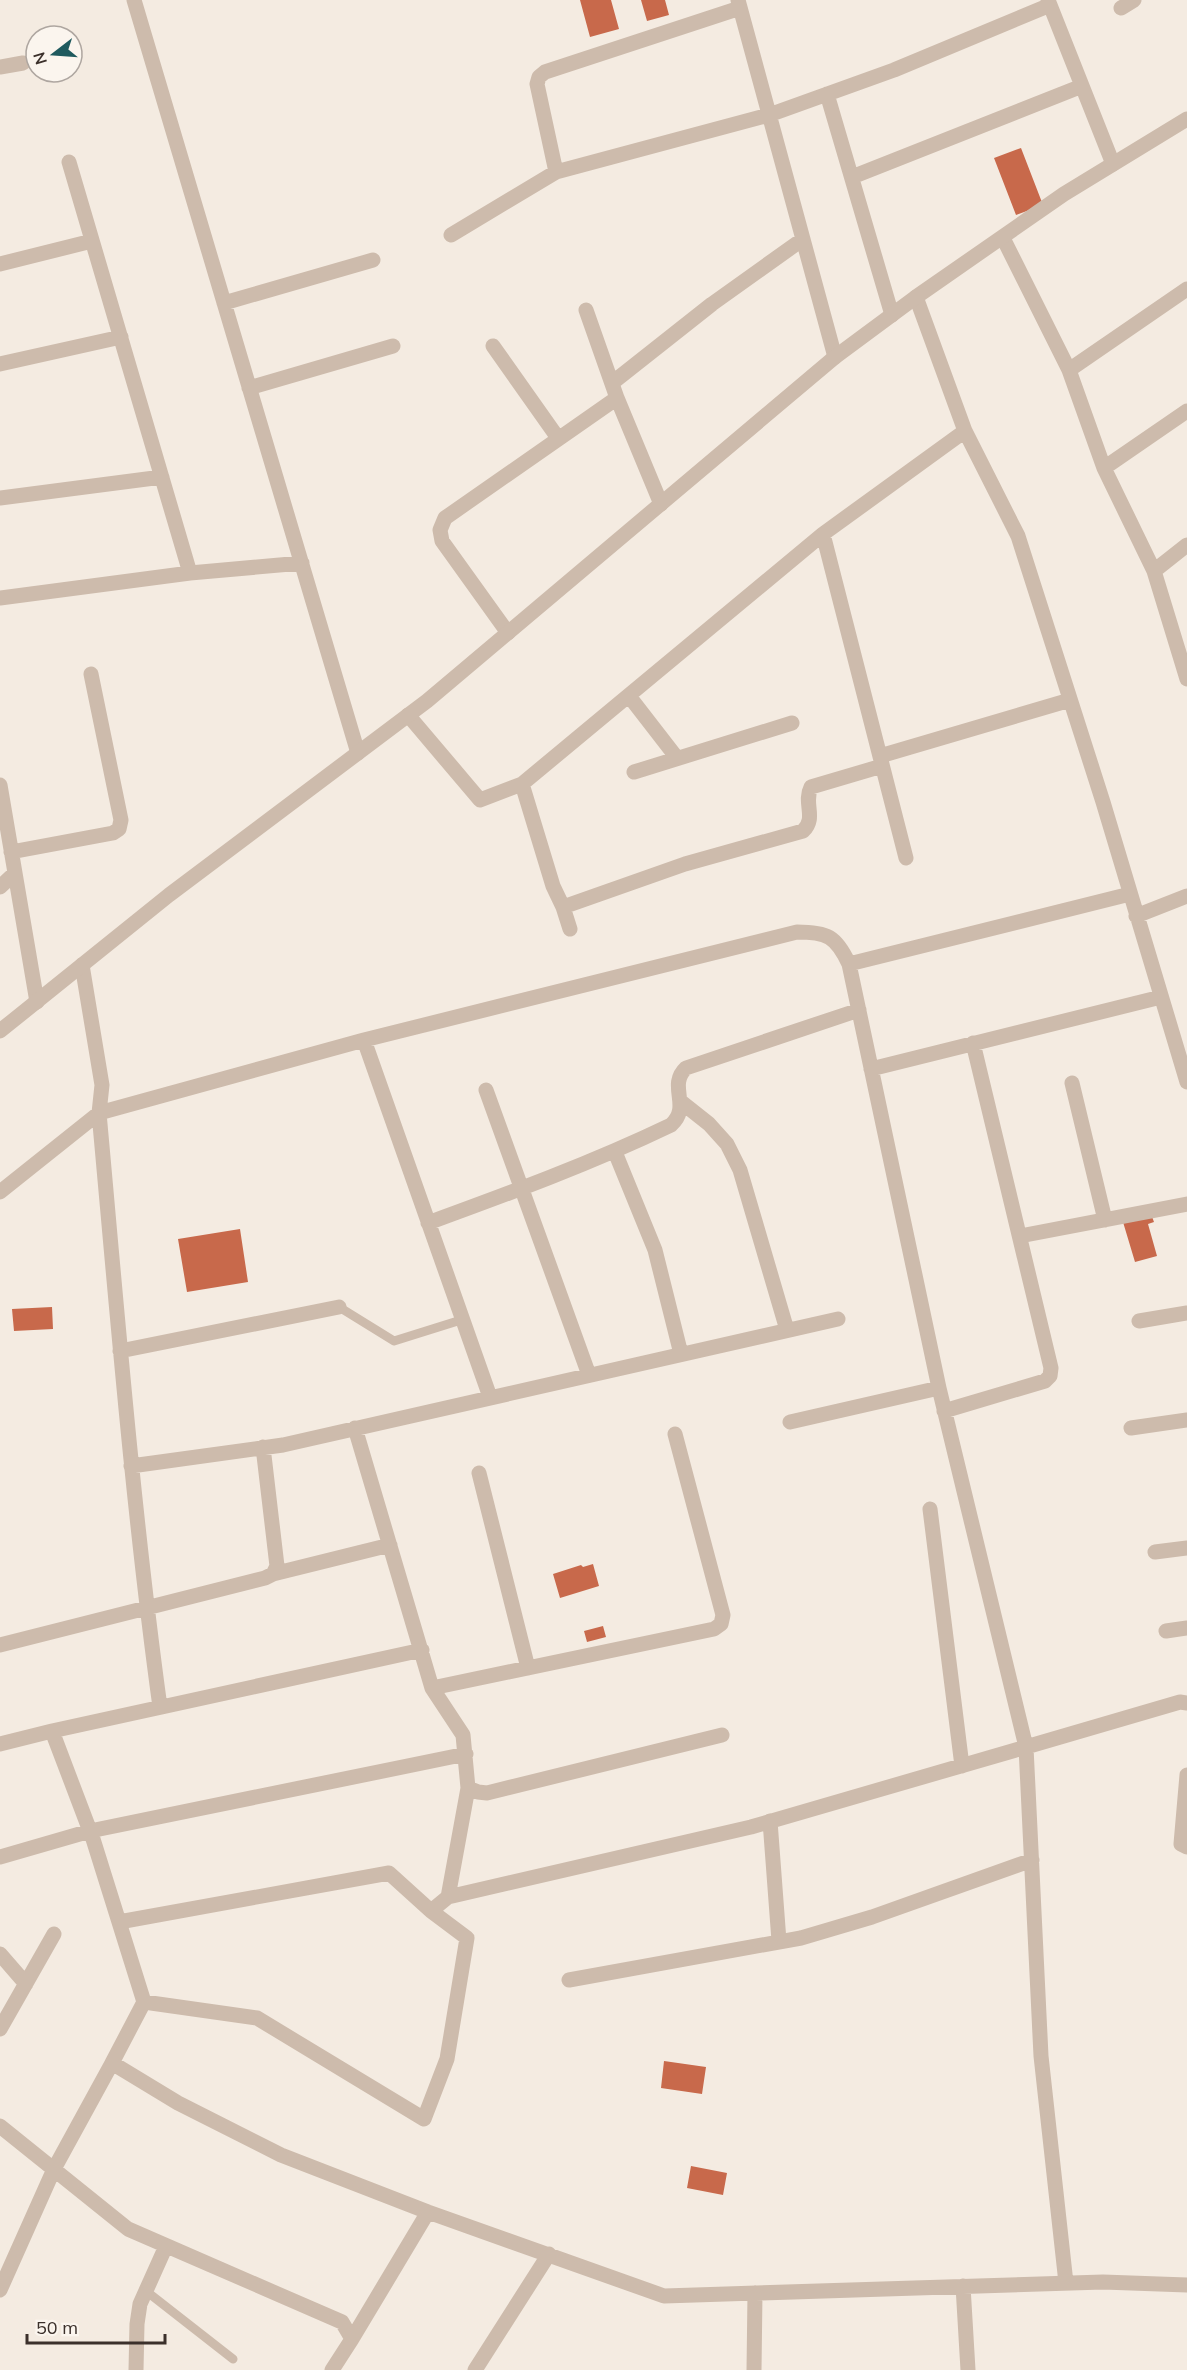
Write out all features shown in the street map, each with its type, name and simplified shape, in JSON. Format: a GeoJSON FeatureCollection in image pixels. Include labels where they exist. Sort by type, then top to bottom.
{"type":"FeatureCollection","features":[{"type":"Feature","properties":{"kind":"street"},"geometry":{"type":"LineString","coordinates":[[134,0],[358,753]]}},
{"type":"Feature","properties":{"kind":"street"},"geometry":{"type":"LineString","coordinates":[[451,235],[556,172],[769,115],[894,70],[1049,3],[1113,164]]}},
{"type":"Feature","properties":{"kind":"street"},"geometry":{"type":"LineString","coordinates":[[556,172],[537,84],[544,72],[739,4],[836,357]]}},
{"type":"Feature","properties":{"kind":"street"},"geometry":{"type":"LineString","coordinates":[[0,67],[23,63]]}},
{"type":"Feature","properties":{"kind":"street"},"geometry":{"type":"LineString","coordinates":[[852,177],[1082,86]]}},
{"type":"Feature","properties":{"kind":"street"},"geometry":{"type":"LineString","coordinates":[[827,94],[892,315]]}},
{"type":"Feature","properties":{"kind":"street"},"geometry":{"type":"LineString","coordinates":[[0,1032],[169,895],[408,716],[836,357],[916,297],[1064,194],[1187,119]]}},
{"type":"Feature","properties":{"kind":"street"},"geometry":{"type":"LineString","coordinates":[[69,162],[190,573]]}},
{"type":"Feature","properties":{"kind":"street"},"geometry":{"type":"LineString","coordinates":[[1003,238],[1069,370],[1104,468],[1154,571],[1187,679]]}},
{"type":"Feature","properties":{"kind":"street"},"geometry":{"type":"LineString","coordinates":[[612,383],[712,304],[803,239]]}},
{"type":"Feature","properties":{"kind":"street"},"geometry":{"type":"LineString","coordinates":[[0,264],[92,241]]}},
{"type":"Feature","properties":{"kind":"street"},"geometry":{"type":"LineString","coordinates":[[224,303],[373,260]]}},
{"type":"Feature","properties":{"kind":"street"},"geometry":{"type":"LineString","coordinates":[[1069,370],[1187,289]]}},
{"type":"Feature","properties":{"kind":"street"},"geometry":{"type":"LineString","coordinates":[[916,297],[965,431],[1018,536],[1187,1082]]}},
{"type":"Feature","properties":{"kind":"street"},"geometry":{"type":"LineString","coordinates":[[586,310],[617,398],[661,504]]}},
{"type":"Feature","properties":{"kind":"street"},"geometry":{"type":"LineString","coordinates":[[0,364],[121,338]]}},
{"type":"Feature","properties":{"kind":"street"},"geometry":{"type":"LineString","coordinates":[[249,388],[393,346]]}},
{"type":"Feature","properties":{"kind":"street"},"geometry":{"type":"LineString","coordinates":[[493,346],[558,438]]}},
{"type":"Feature","properties":{"kind":"street"},"geometry":{"type":"LineString","coordinates":[[508,633],[442,541],[440,530],[445,518],[617,398]]}},
{"type":"Feature","properties":{"kind":"street"},"geometry":{"type":"LineString","coordinates":[[1104,468],[1187,411]]}},
{"type":"Feature","properties":{"kind":"street"},"geometry":{"type":"LineString","coordinates":[[408,716],[480,800],[522,784],[823,534],[965,431]]}},
{"type":"Feature","properties":{"kind":"street"},"geometry":{"type":"LineString","coordinates":[[0,498],[162,477]]}},
{"type":"Feature","properties":{"kind":"street"},"geometry":{"type":"LineString","coordinates":[[823,534],[906,858]]}},
{"type":"Feature","properties":{"kind":"street"},"geometry":{"type":"LineString","coordinates":[[1154,571],[1187,545]]}},
{"type":"Feature","properties":{"kind":"street"},"geometry":{"type":"LineString","coordinates":[[0,598],[190,573],[302,563]]}},
{"type":"Feature","properties":{"kind":"street"},"geometry":{"type":"LineString","coordinates":[[11,852],[113,833],[119,829],[121,820],[91,674]]}},
{"type":"Feature","properties":{"kind":"street"},"geometry":{"type":"LineString","coordinates":[[629,696],[677,758]]}},
{"type":"Feature","properties":{"kind":"street"},"geometry":{"type":"LineString","coordinates":[[563,908],[685,864],[803,831],[810,825],[807,794],[811,787],[881,761],[1070,700]]}},
{"type":"Feature","properties":{"kind":"street"},"geometry":{"type":"LineString","coordinates":[[634,772],[792,723]]}},
{"type":"Feature","properties":{"kind":"street"},"geometry":{"type":"LineString","coordinates":[[522,784],[553,886],[570,929]]}},
{"type":"Feature","properties":{"kind":"street"},"geometry":{"type":"LineString","coordinates":[[0,785],[37,1002]]}},
{"type":"Feature","properties":{"kind":"street"},"geometry":{"type":"LineString","coordinates":[[0,887],[15,873]]}},
{"type":"Feature","properties":{"kind":"street"},"geometry":{"type":"LineString","coordinates":[[849,964],[1130,894]]}},
{"type":"Feature","properties":{"kind":"street"},"geometry":{"type":"LineString","coordinates":[[1136,916],[1187,896]]}},
{"type":"Feature","properties":{"kind":"street"},"geometry":{"type":"LineString","coordinates":[[0,1192],[99,1113],[364,1040],[797,932],[820,932],[841,946],[849,964],[944,1411],[1026,1747],[1041,2056],[1066,2283]]}},
{"type":"Feature","properties":{"kind":"street"},"geometry":{"type":"LineString","coordinates":[[82,965],[102,1085],[99,1113],[130,1466],[160,1707]]}},
{"type":"Feature","properties":{"kind":"street"},"geometry":{"type":"LineString","coordinates":[[871,1069],[1161,998]]}},
{"type":"Feature","properties":{"kind":"street"},"geometry":{"type":"LineString","coordinates":[[428,1223],[615,1152],[671,1125],[678,1119],[681,1107],[677,1085],[680,1074],[686,1068],[859,1010]]}},
{"type":"Feature","properties":{"kind":"street"},"geometry":{"type":"LineString","coordinates":[[364,1040],[490,1397]]}},
{"type":"Feature","properties":{"kind":"street"},"geometry":{"type":"LineString","coordinates":[[944,1411],[1045,1381],[1050,1376],[1051,1368],[973,1043]]}},
{"type":"Feature","properties":{"kind":"street"},"geometry":{"type":"LineString","coordinates":[[1072,1083],[1105,1220]]}},
{"type":"Feature","properties":{"kind":"street"},"geometry":{"type":"LineString","coordinates":[[486,1090],[589,1375]]}},
{"type":"Feature","properties":{"kind":"street"},"geometry":{"type":"LineString","coordinates":[[680,1101],[709,1124],[727,1144],[740,1170],[787,1330]]}},
{"type":"Feature","properties":{"kind":"street"},"geometry":{"type":"LineString","coordinates":[[615,1152],[655,1250],[681,1354]]}},
{"type":"Feature","properties":{"kind":"street"},"geometry":{"type":"LineString","coordinates":[[1020,1236],[1187,1204]]}},
{"type":"Feature","properties":{"kind":"street"},"geometry":{"type":"LineString","coordinates":[[120,1351],[339,1307]]}},
{"type":"Feature","properties":{"kind":"street"},"geometry":{"type":"LineString","coordinates":[[1139,1321],[1187,1313]]}},
{"type":"Feature","properties":{"kind":"street"},"geometry":{"type":"LineString","coordinates":[[130,1466],[263,1448],[838,1318]]}},
{"type":"Feature","properties":{"kind":"street"},"geometry":{"type":"LineString","coordinates":[[790,1422],[939,1388]]}},
{"type":"Feature","properties":{"kind":"street"},"geometry":{"type":"LineString","coordinates":[[1131,1428],[1187,1420]]}},
{"type":"Feature","properties":{"kind":"street"},"geometry":{"type":"LineString","coordinates":[[355,1428],[432,1688],[463,1735],[468,1788],[448,1897]]}},
{"type":"Feature","properties":{"kind":"street"},"geometry":{"type":"LineString","coordinates":[[432,1688],[714,1629],[721,1624],[723,1615],[675,1434]]}},
{"type":"Feature","properties":{"kind":"street"},"geometry":{"type":"LineString","coordinates":[[263,1448],[277,1566],[273,1574]]}},
{"type":"Feature","properties":{"kind":"street"},"geometry":{"type":"LineString","coordinates":[[479,1473],[528,1668]]}},
{"type":"Feature","properties":{"kind":"street"},"geometry":{"type":"LineString","coordinates":[[930,1509],[962,1766]]}},
{"type":"Feature","properties":{"kind":"street"},"geometry":{"type":"LineString","coordinates":[[0,1645],[390,1545]]}},
{"type":"Feature","properties":{"kind":"street"},"geometry":{"type":"LineString","coordinates":[[1155,1552],[1187,1548]]}},
{"type":"Feature","properties":{"kind":"street"},"geometry":{"type":"LineString","coordinates":[[1166,1631],[1187,1628]]}},
{"type":"Feature","properties":{"kind":"street"},"geometry":{"type":"LineString","coordinates":[[0,1744],[422,1650]]}},
{"type":"Feature","properties":{"kind":"street"},"geometry":{"type":"LineString","coordinates":[[431,1911],[448,1897],[770,1821],[1180,1702],[1187,1703]]}},
{"type":"Feature","properties":{"kind":"street"},"geometry":{"type":"LineString","coordinates":[[0,2290],[54,2169],[144,2002],[90,1831],[52,1731]]}},
{"type":"Feature","properties":{"kind":"street"},"geometry":{"type":"LineString","coordinates":[[468,1788],[487,1793],[722,1735]]}},
{"type":"Feature","properties":{"kind":"street"},"geometry":{"type":"LineString","coordinates":[[0,1857],[90,1831],[466,1754]]}},
{"type":"Feature","properties":{"kind":"street"},"geometry":{"type":"LineString","coordinates":[[1187,1776],[1181,1844],[1187,1846]]}},
{"type":"Feature","properties":{"kind":"street"},"geometry":{"type":"LineString","coordinates":[[770,1821],[779,1941]]}},
{"type":"Feature","properties":{"kind":"street"},"geometry":{"type":"LineString","coordinates":[[569,1980],[801,1938],[872,1917],[1032,1860]]}},
{"type":"Feature","properties":{"kind":"street"},"geometry":{"type":"LineString","coordinates":[[119,1922],[389,1873],[431,1911],[467,1938],[447,2059],[424,2119],[257,2018],[144,2002]]}},
{"type":"Feature","properties":{"kind":"street"},"geometry":{"type":"LineString","coordinates":[[0,2029],[54,1934]]}},
{"type":"Feature","properties":{"kind":"street"},"geometry":{"type":"LineString","coordinates":[[0,1954],[26,1984]]}},
{"type":"Feature","properties":{"kind":"street"},"geometry":{"type":"LineString","coordinates":[[112,2063],[178,2103],[281,2155],[429,2212],[664,2296],[1103,2282],[1187,2285]]}},
{"type":"Feature","properties":{"kind":"street"},"geometry":{"type":"LineString","coordinates":[[0,2126],[128,2229],[342,2322],[352,2339]]}},
{"type":"Feature","properties":{"kind":"street"},"geometry":{"type":"LineString","coordinates":[[332,2370],[429,2212]]}},
{"type":"Feature","properties":{"kind":"street"},"geometry":{"type":"LineString","coordinates":[[136,2370],[140,2304],[166,2246]]}},
{"type":"Feature","properties":{"kind":"street"},"geometry":{"type":"LineString","coordinates":[[475,2370],[549,2254]]}},
{"type":"Feature","properties":{"kind":"street"},"geometry":{"type":"LineString","coordinates":[[963,2286],[968,2370]]}},
{"type":"Feature","properties":{"kind":"street"},"geometry":{"type":"LineString","coordinates":[[754,2370],[755,2293]]}},
{"type":"Feature","properties":{"kind":"lane"},"geometry":{"type":"LineString","coordinates":[[339,1307],[394,1341],[461,1320]]}},
{"type":"Feature","properties":{"kind":"lane"},"geometry":{"type":"LineString","coordinates":[[146,2291],[233,2359]]}},
{"type":"Feature","properties":{"kind":"building"},"geometry":{"type":"Polygon","coordinates":[[[580,0],[611,0],[619,29],[590,37],[580,0]]]}},
{"type":"Feature","properties":{"kind":"building"},"geometry":{"type":"Polygon","coordinates":[[[641,0],[665,0],[669,15],[647,21],[641,0]]]}},
{"type":"Feature","properties":{"kind":"building"},"geometry":{"type":"Polygon","coordinates":[[[1021,148],[1043,205],[1016,215],[994,158],[1021,148]]]}},
{"type":"Feature","properties":{"kind":"building"},"geometry":{"type":"Polygon","coordinates":[[[1151,1214],[1154,1222],[1148,1224],[1157,1256],[1135,1262],[1123,1222],[1151,1214]]]}},
{"type":"Feature","properties":{"kind":"building"},"geometry":{"type":"Polygon","coordinates":[[[240,1229],[248,1282],[187,1292],[178,1239],[240,1229]]]}},
{"type":"Feature","properties":{"kind":"building"},"geometry":{"type":"Polygon","coordinates":[[[52,1307],[53,1329],[14,1331],[12,1309],[52,1307]]]}},
{"type":"Feature","properties":{"kind":"building"},"geometry":{"type":"Polygon","coordinates":[[[593,1564],[599,1586],[560,1598],[553,1574],[581,1565],[583,1567],[593,1564]]]}},
{"type":"Feature","properties":{"kind":"building"},"geometry":{"type":"Polygon","coordinates":[[[603,1626],[606,1637],[587,1642],[584,1631],[603,1626]]]}},
{"type":"Feature","properties":{"kind":"building"},"geometry":{"type":"Polygon","coordinates":[[[664,2061],[706,2067],[702,2094],[661,2088],[664,2061]]]}},
{"type":"Feature","properties":{"kind":"building"},"geometry":{"type":"Polygon","coordinates":[[[691,2166],[727,2173],[723,2195],[687,2188],[691,2166]]]}}]}
